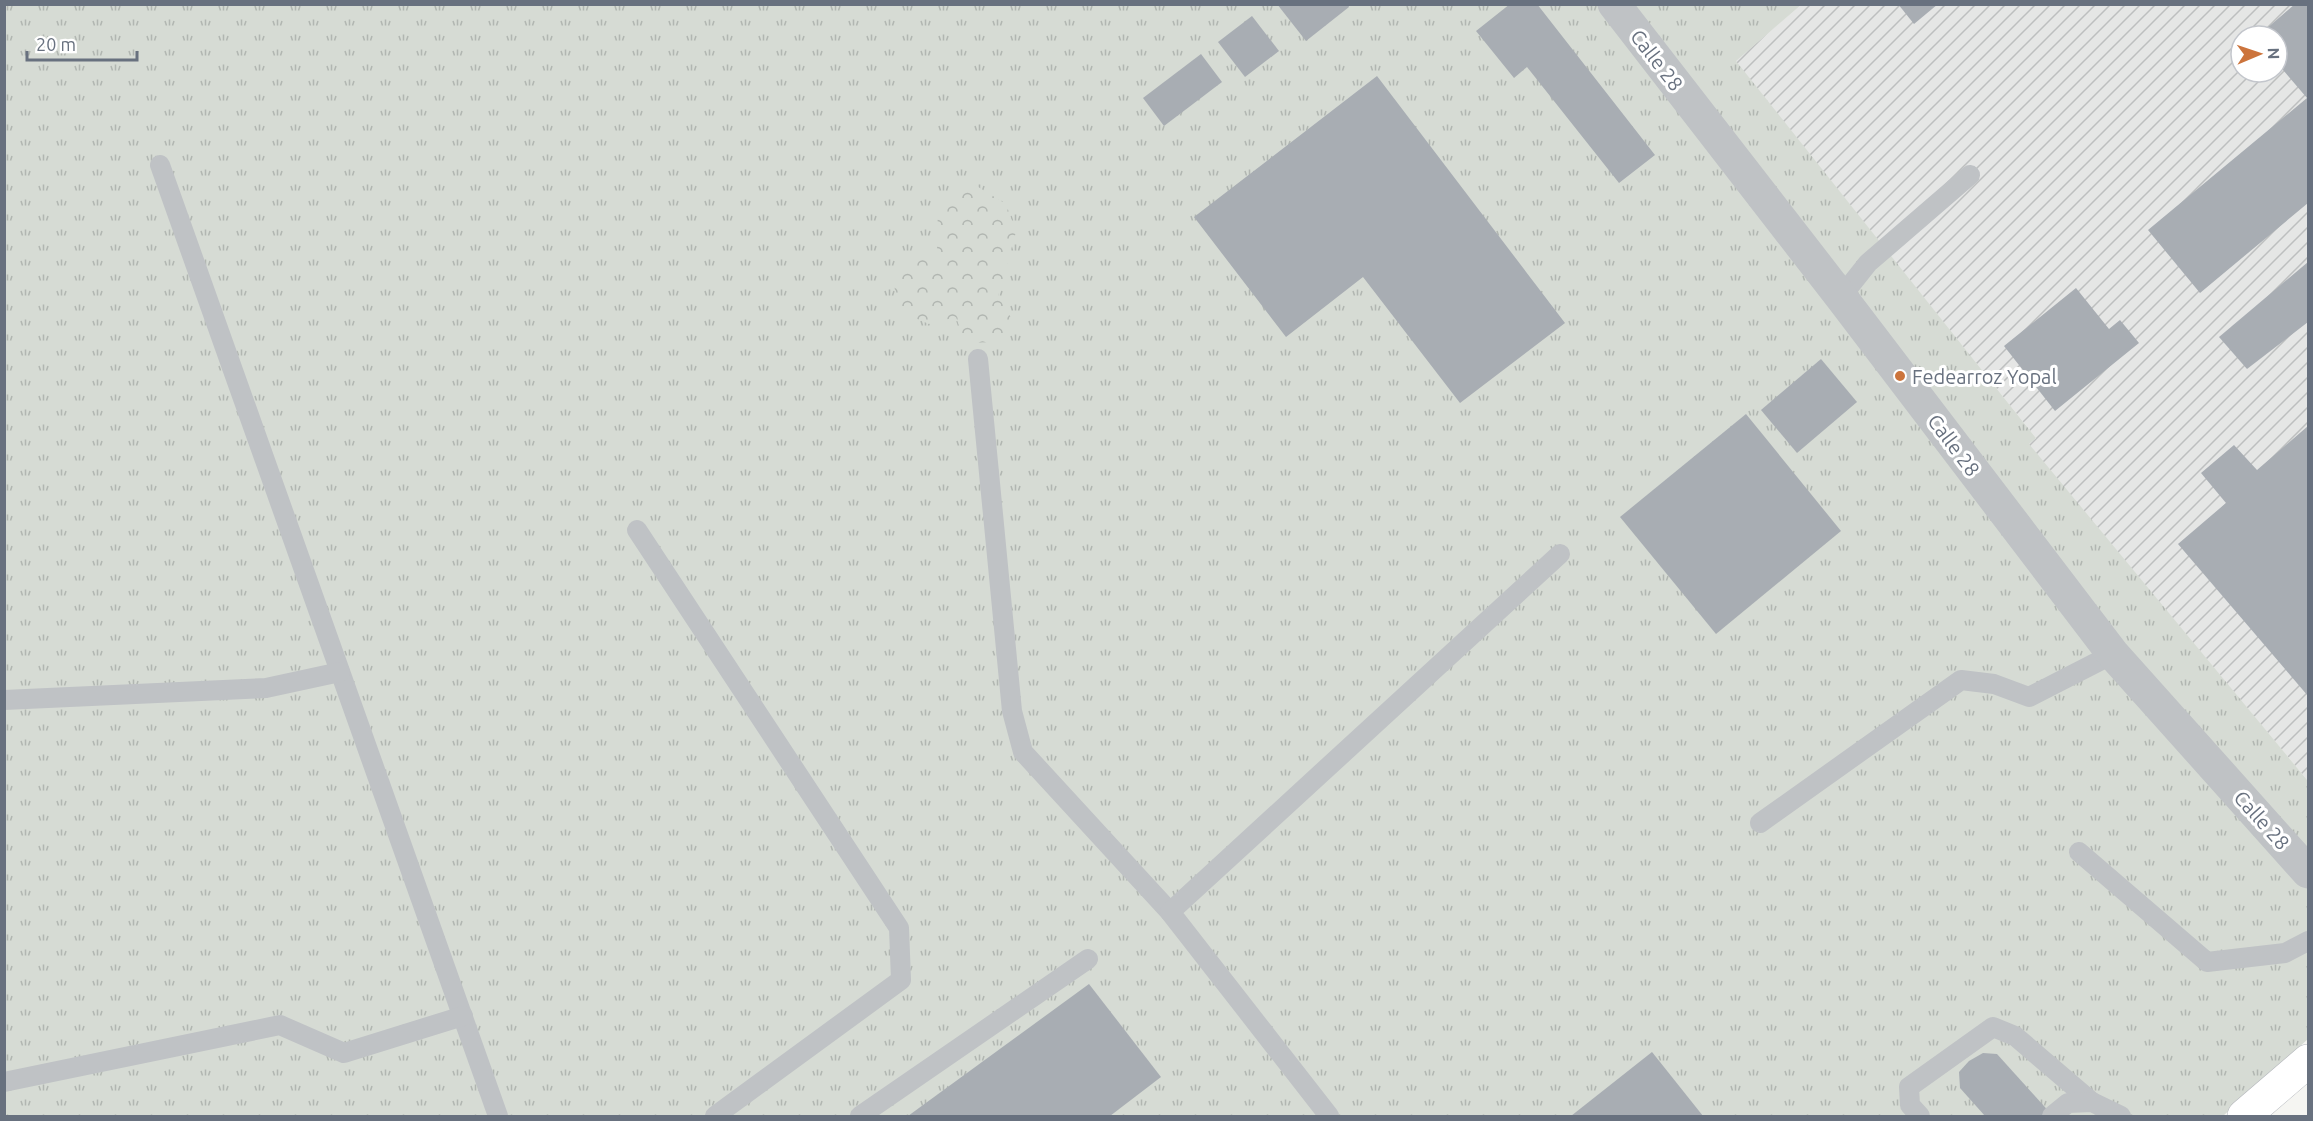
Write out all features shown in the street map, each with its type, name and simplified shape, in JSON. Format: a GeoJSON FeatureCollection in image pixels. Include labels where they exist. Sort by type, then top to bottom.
{"type":"FeatureCollection","features":[{"type":"Feature","properties":{"kind":"main road"},"geometry":{"type":"LineString","coordinates":[[2244,1116],[2308,1060]]}},
{"type":"Feature","properties":{"kind":"street","name":"Calle 28"},"geometry":{"type":"LineString","coordinates":[[1614,4],[2113,654],[2308,872]]}},
{"type":"Feature","properties":{"kind":"lane"},"geometry":{"type":"LineString","coordinates":[[160,165],[498,1116]]}},
{"type":"Feature","properties":{"kind":"lane"},"geometry":{"type":"LineString","coordinates":[[1841,297],[1869,263],[1970,175]]}},
{"type":"Feature","properties":{"kind":"lane"},"geometry":{"type":"LineString","coordinates":[[978,360],[1012,711],[1023,752],[1170,912],[1329,1116]]}},
{"type":"Feature","properties":{"kind":"lane"},"geometry":{"type":"LineString","coordinates":[[637,530],[899,928],[901,980],[715,1116]]}},
{"type":"Feature","properties":{"kind":"lane"},"geometry":{"type":"LineString","coordinates":[[1170,912],[1560,554]]}},
{"type":"Feature","properties":{"kind":"lane"},"geometry":{"type":"LineString","coordinates":[[1760,823],[1961,680],[1994,684],[2029,697],[2113,654]]}},
{"type":"Feature","properties":{"kind":"lane"},"geometry":{"type":"LineString","coordinates":[[4,699],[266,688],[340,672]]}},
{"type":"Feature","properties":{"kind":"lane"},"geometry":{"type":"LineString","coordinates":[[2079,852],[2207,962],[2285,953],[2308,941]]}},
{"type":"Feature","properties":{"kind":"lane"},"geometry":{"type":"LineString","coordinates":[[860,1116],[1088,959]]}},
{"type":"Feature","properties":{"kind":"lane"},"geometry":{"type":"LineString","coordinates":[[4,1082],[280,1025],[344,1053],[463,1016]]}},
{"type":"Feature","properties":{"kind":"lane"},"geometry":{"type":"LineString","coordinates":[[1920,1116],[1910,1105],[1909,1088],[1993,1027],[2015,1036],[2092,1102],[2121,1116]]}},
{"type":"Feature","properties":{"kind":"lane"},"geometry":{"type":"LineString","coordinates":[[2052,1116],[2068,1102],[2092,1102]]}},
{"type":"Feature","properties":{"kind":"shaded area"},"geometry":{"type":"Polygon","coordinates":[[[1801,5],[2308,5],[2308,781],[2028,444],[2036,438],[1735,61],[1801,5]]]}},
{"type":"Feature","properties":{"kind":"green space"},"geometry":{"type":"Polygon","coordinates":[[[5,5],[1801,5],[1736,61],[2036,438],[2029,444],[2308,781],[2308,1039],[2223,1116],[5,1116],[5,5]]]}},
{"type":"Feature","properties":{"kind":"green space"},"geometry":{"type":"Polygon","coordinates":[[[975,185],[1006,204],[1016,232],[998,296],[1015,324],[995,342],[965,343],[956,317],[929,324],[896,310],[894,276],[903,255],[937,253],[938,201],[975,185]]]}},
{"type":"Feature","properties":{"kind":"building"},"geometry":{"type":"Polygon","coordinates":[[[1277,4],[1348,4],[1349,7],[1306,41],[1277,4]]]}},
{"type":"Feature","properties":{"kind":"building"},"geometry":{"type":"Polygon","coordinates":[[[1510,4],[1537,4],[1655,155],[1619,183],[1527,67],[1514,78],[1476,31],[1510,4]]]}},
{"type":"Feature","properties":{"kind":"building"},"geometry":{"type":"Polygon","coordinates":[[[1898,4],[1938,4],[1914,24],[1898,4]]]}},
{"type":"Feature","properties":{"kind":"building"},"geometry":{"type":"Polygon","coordinates":[[[2295,4],[2308,4],[2308,203],[2200,293],[2148,230],[2307,98],[2289,77],[2289,24],[2272,24],[2295,4]]]}},
{"type":"Feature","properties":{"kind":"building"},"geometry":{"type":"Polygon","coordinates":[[[1252,16],[1279,51],[1245,77],[1218,42],[1252,16]]]}},
{"type":"Feature","properties":{"kind":"building"},"geometry":{"type":"Polygon","coordinates":[[[1201,54],[1222,82],[1164,126],[1143,98],[1201,54]]]}},
{"type":"Feature","properties":{"kind":"building"},"geometry":{"type":"Polygon","coordinates":[[[1377,76],[1565,323],[1460,403],[1363,277],[1286,337],[1194,217],[1377,76]]]}},
{"type":"Feature","properties":{"kind":"building"},"geometry":{"type":"Polygon","coordinates":[[[2308,262],[2308,322],[2247,369],[2219,337],[2308,262]]]}},
{"type":"Feature","properties":{"kind":"building"},"geometry":{"type":"Polygon","coordinates":[[[2076,288],[2109,329],[2120,320],[2139,343],[2055,411],[2004,346],[2076,288]]]}},
{"type":"Feature","properties":{"kind":"building"},"geometry":{"type":"Polygon","coordinates":[[[1821,359],[1857,402],[1797,453],[1761,410],[1821,359]]]}},
{"type":"Feature","properties":{"kind":"building"},"geometry":{"type":"Polygon","coordinates":[[[1746,414],[1841,531],[1716,634],[1620,517],[1746,414]]]}},
{"type":"Feature","properties":{"kind":"building"},"geometry":{"type":"Polygon","coordinates":[[[2308,426],[2308,696],[2178,544],[2226,503],[2201,473],[2234,445],[2257,470],[2308,426]]]}},
{"type":"Feature","properties":{"kind":"building"},"geometry":{"type":"Polygon","coordinates":[[[1089,984],[1161,1077],[1110,1116],[908,1116],[1089,984]]]}},
{"type":"Feature","properties":{"kind":"building"},"geometry":{"type":"Polygon","coordinates":[[[1652,1052],[1703,1116],[1571,1116],[1652,1052]]]}},
{"type":"Feature","properties":{"kind":"building"},"geometry":{"type":"Polygon","coordinates":[[[1983,1053],[1997,1054],[2053,1116],[1985,1116],[1960,1088],[1959,1072],[1969,1061],[1983,1053]]]}},
{"type":"Feature","properties":{"kind":"place","name":"Fedearroz Yopal"},"geometry":{"type":"Point","coordinates":[1900,376]}}]}
